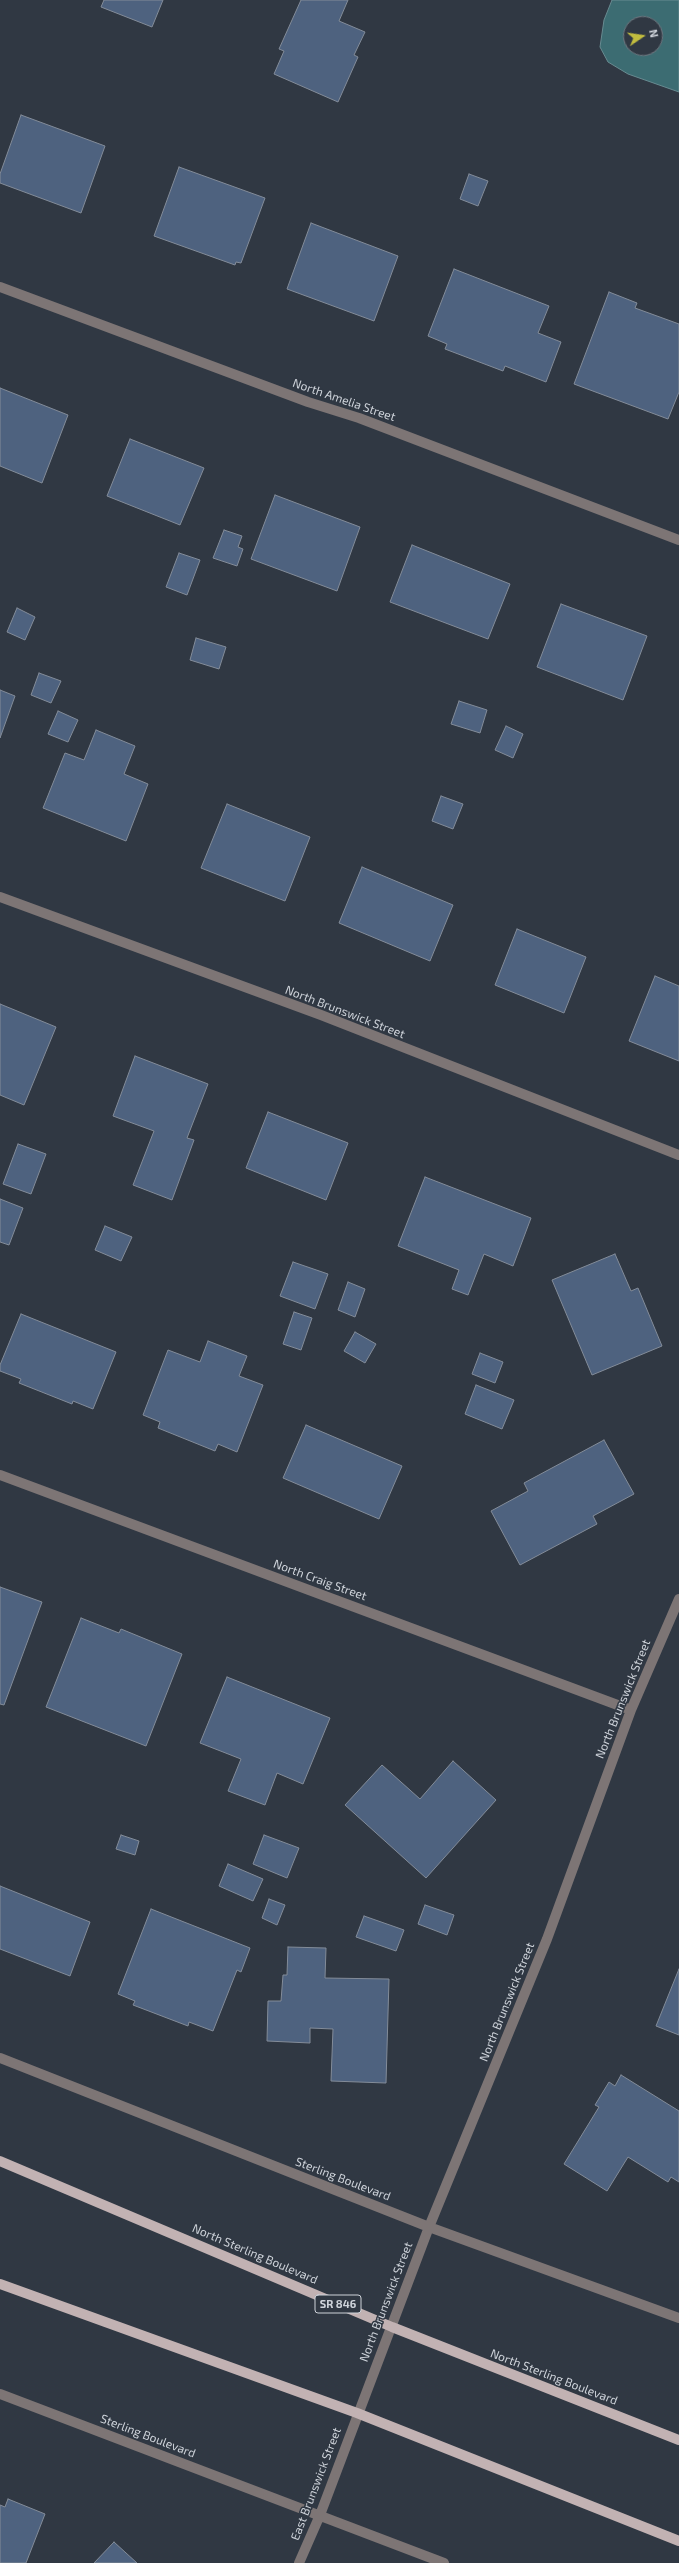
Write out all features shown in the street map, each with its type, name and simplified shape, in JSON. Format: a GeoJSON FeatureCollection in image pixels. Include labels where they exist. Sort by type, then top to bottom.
{"type":"FeatureCollection","features":[{"type":"Feature","properties":{"kind":"main road","name":"North Sterling Boulevard"},"geometry":{"type":"LineString","coordinates":[[0,2161],[392,2327],[679,2440]]}},
{"type":"Feature","properties":{"kind":"main road"},"geometry":{"type":"LineString","coordinates":[[0,2284],[357,2413],[679,2540]]}},
{"type":"Feature","properties":{"kind":"street","name":"North Amelia Street"},"geometry":{"type":"LineString","coordinates":[[0,287],[308,402],[359,418],[679,540]]}},
{"type":"Feature","properties":{"kind":"street","name":"North Brunswick Street"},"geometry":{"type":"LineString","coordinates":[[0,897],[321,1015],[679,1155]]}},
{"type":"Feature","properties":{"kind":"street","name":"North Craig Street"},"geometry":{"type":"LineString","coordinates":[[0,1475],[631,1710]]}},
{"type":"Feature","properties":{"kind":"street","name":"North Brunswick Street"},"geometry":{"type":"LineString","coordinates":[[357,2413],[392,2327],[429,2227],[547,1939],[631,1710],[679,1599]]}},
{"type":"Feature","properties":{"kind":"street","name":"Sterling Boulevard"},"geometry":{"type":"LineString","coordinates":[[0,2058],[429,2227],[679,2318]]}},
{"type":"Feature","properties":{"kind":"street","name":"Sterling Boulevard"},"geometry":{"type":"LineString","coordinates":[[0,2394],[444,2563]]}},
{"type":"Feature","properties":{"kind":"street","name":"East Brunswick Street"},"geometry":{"type":"LineString","coordinates":[[299,2563],[320,2515],[357,2413]]}},
{"type":"Feature","properties":{"kind":"shaded area"},"geometry":{"type":"Polygon","coordinates":[[[612,0],[679,0],[679,92],[628,74],[608,62],[600,47],[604,20],[612,0]]]}},
{"type":"Feature","properties":{"kind":"building"},"geometry":{"type":"Polygon","coordinates":[[[104,0],[163,0],[152,27],[101,7],[104,0]]]}},
{"type":"Feature","properties":{"kind":"building"},"geometry":{"type":"Polygon","coordinates":[[[301,0],[348,0],[339,21],[365,32],[354,55],[358,57],[338,102],[274,74],[284,51],[279,49],[301,0]]]}},
{"type":"Feature","properties":{"kind":"building"},"geometry":{"type":"Polygon","coordinates":[[[21,115],[105,146],[81,213],[0,183],[0,174],[21,115]]]}},
{"type":"Feature","properties":{"kind":"building"},"geometry":{"type":"Polygon","coordinates":[[[179,167],[265,198],[241,263],[236,262],[235,265],[154,236],[179,167]]]}},
{"type":"Feature","properties":{"kind":"building"},"geometry":{"type":"Polygon","coordinates":[[[469,174],[488,181],[478,206],[460,199],[469,174]]]}},
{"type":"Feature","properties":{"kind":"building"},"geometry":{"type":"Polygon","coordinates":[[[311,223],[398,256],[374,321],[287,289],[311,223]]]}},
{"type":"Feature","properties":{"kind":"building"},"geometry":{"type":"Polygon","coordinates":[[[454,269],[549,306],[538,333],[561,342],[546,382],[505,366],[503,371],[445,349],[447,344],[428,336],[454,269]]]}},
{"type":"Feature","properties":{"kind":"building"},"geometry":{"type":"Polygon","coordinates":[[[609,292],[637,303],[635,308],[679,324],[679,392],[668,419],[574,384],[609,292]]]}},
{"type":"Feature","properties":{"kind":"building"},"geometry":{"type":"Polygon","coordinates":[[[0,388],[68,415],[42,483],[0,466],[0,388]]]}},
{"type":"Feature","properties":{"kind":"building"},"geometry":{"type":"Polygon","coordinates":[[[130,439],[204,468],[180,525],[107,496],[130,439]]]}},
{"type":"Feature","properties":{"kind":"building"},"geometry":{"type":"Polygon","coordinates":[[[275,495],[360,527],[337,591],[251,559],[275,495]]]}},
{"type":"Feature","properties":{"kind":"building"},"geometry":{"type":"Polygon","coordinates":[[[224,530],[242,536],[238,547],[243,549],[237,566],[213,558],[224,530]]]}},
{"type":"Feature","properties":{"kind":"building"},"geometry":{"type":"Polygon","coordinates":[[[412,545],[510,584],[488,639],[390,602],[412,545]]]}},
{"type":"Feature","properties":{"kind":"building"},"geometry":{"type":"Polygon","coordinates":[[[179,553],[200,560],[187,595],[166,587],[179,553]]]}},
{"type":"Feature","properties":{"kind":"building"},"geometry":{"type":"Polygon","coordinates":[[[561,604],[647,636],[623,700],[537,667],[561,604]]]}},
{"type":"Feature","properties":{"kind":"building"},"geometry":{"type":"Polygon","coordinates":[[[17,608],[35,617],[25,640],[7,632],[17,608]]]}},
{"type":"Feature","properties":{"kind":"building"},"geometry":{"type":"Polygon","coordinates":[[[196,638],[226,647],[219,669],[190,660],[196,638]]]}},
{"type":"Feature","properties":{"kind":"building"},"geometry":{"type":"Polygon","coordinates":[[[39,673],[61,681],[51,703],[31,695],[39,673]]]}},
{"type":"Feature","properties":{"kind":"building"},"geometry":{"type":"Polygon","coordinates":[[[0,690],[15,696],[0,738],[0,690]]]}},
{"type":"Feature","properties":{"kind":"building"},"geometry":{"type":"Polygon","coordinates":[[[459,701],[487,710],[480,733],[451,724],[459,701]]]}},
{"type":"Feature","properties":{"kind":"building"},"geometry":{"type":"Polygon","coordinates":[[[58,711],[78,720],[68,742],[48,734],[58,711]]]}},
{"type":"Feature","properties":{"kind":"building"},"geometry":{"type":"Polygon","coordinates":[[[506,726],[523,734],[513,758],[495,750],[506,726]]]}},
{"type":"Feature","properties":{"kind":"building"},"geometry":{"type":"Polygon","coordinates":[[[96,730],[135,746],[124,774],[148,784],[126,841],[43,808],[65,753],[84,760],[96,730]]]}},
{"type":"Feature","properties":{"kind":"building"},"geometry":{"type":"Polygon","coordinates":[[[441,796],[463,804],[453,829],[432,821],[441,796]]]}},
{"type":"Feature","properties":{"kind":"building"},"geometry":{"type":"Polygon","coordinates":[[[227,804],[310,837],[285,901],[201,868],[227,804]]]}},
{"type":"Feature","properties":{"kind":"building"},"geometry":{"type":"Polygon","coordinates":[[[362,867],[453,905],[430,961],[339,923],[362,867]]]}},
{"type":"Feature","properties":{"kind":"building"},"geometry":{"type":"Polygon","coordinates":[[[517,929],[586,957],[564,1013],[495,985],[517,929]]]}},
{"type":"Feature","properties":{"kind":"building"},"geometry":{"type":"Polygon","coordinates":[[[655,976],[679,986],[679,1061],[629,1041],[655,976]]]}},
{"type":"Feature","properties":{"kind":"building"},"geometry":{"type":"Polygon","coordinates":[[[0,1004],[56,1027],[24,1105],[0,1095],[0,1004]]]}},
{"type":"Feature","properties":{"kind":"building"},"geometry":{"type":"Polygon","coordinates":[[[135,1056],[208,1084],[187,1138],[194,1140],[172,1200],[133,1185],[154,1131],[113,1116],[135,1056]]]}},
{"type":"Feature","properties":{"kind":"building"},"geometry":{"type":"Polygon","coordinates":[[[268,1112],[348,1143],[326,1200],[246,1168],[268,1112]]]}},
{"type":"Feature","properties":{"kind":"building"},"geometry":{"type":"Polygon","coordinates":[[[18,1144],[46,1154],[31,1194],[3,1184],[18,1144]]]}},
{"type":"Feature","properties":{"kind":"building"},"geometry":{"type":"Polygon","coordinates":[[[425,1177],[531,1218],[513,1266],[484,1254],[468,1295],[452,1289],[459,1270],[398,1246],[425,1177]]]}},
{"type":"Feature","properties":{"kind":"building"},"geometry":{"type":"Polygon","coordinates":[[[0,1199],[23,1208],[9,1245],[0,1242],[0,1199]]]}},
{"type":"Feature","properties":{"kind":"building"},"geometry":{"type":"Polygon","coordinates":[[[105,1226],[132,1237],[121,1261],[95,1250],[105,1226]]]}},
{"type":"Feature","properties":{"kind":"building"},"geometry":{"type":"Polygon","coordinates":[[[615,1254],[631,1291],[638,1288],[662,1346],[592,1375],[552,1280],[615,1254]]]}},
{"type":"Feature","properties":{"kind":"building"},"geometry":{"type":"Polygon","coordinates":[[[293,1262],[328,1274],[315,1309],[280,1296],[293,1262]]]}},
{"type":"Feature","properties":{"kind":"building"},"geometry":{"type":"Polygon","coordinates":[[[348,1282],[365,1289],[355,1317],[338,1310],[348,1282]]]}},
{"type":"Feature","properties":{"kind":"building"},"geometry":{"type":"Polygon","coordinates":[[[294,1312],[312,1318],[301,1350],[283,1344],[294,1312]]]}},
{"type":"Feature","properties":{"kind":"building"},"geometry":{"type":"Polygon","coordinates":[[[21,1314],[116,1352],[93,1409],[73,1401],[72,1404],[19,1383],[21,1379],[0,1371],[0,1365],[21,1314]]]}},
{"type":"Feature","properties":{"kind":"building"},"geometry":{"type":"Polygon","coordinates":[[[355,1332],[376,1344],[365,1363],[344,1351],[355,1332]]]}},
{"type":"Feature","properties":{"kind":"building"},"geometry":{"type":"Polygon","coordinates":[[[208,1341],[247,1356],[239,1376],[263,1385],[237,1452],[218,1444],[215,1451],[158,1428],[160,1422],[143,1415],[168,1350],[200,1362],[208,1341]]]}},
{"type":"Feature","properties":{"kind":"building"},"geometry":{"type":"Polygon","coordinates":[[[480,1353],[503,1362],[495,1383],[472,1374],[480,1353]]]}},
{"type":"Feature","properties":{"kind":"building"},"geometry":{"type":"Polygon","coordinates":[[[476,1385],[514,1400],[502,1429],[465,1414],[476,1385]]]}},
{"type":"Feature","properties":{"kind":"building"},"geometry":{"type":"Polygon","coordinates":[[[306,1425],[402,1466],[379,1519],[283,1478],[306,1425]]]}},
{"type":"Feature","properties":{"kind":"building"},"geometry":{"type":"Polygon","coordinates":[[[604,1440],[634,1494],[593,1516],[597,1524],[520,1565],[491,1511],[528,1491],[524,1483],[604,1440]]]}},
{"type":"Feature","properties":{"kind":"building"},"geometry":{"type":"Polygon","coordinates":[[[0,1587],[42,1602],[4,1705],[0,1704],[0,1587]]]}},
{"type":"Feature","properties":{"kind":"building"},"geometry":{"type":"Polygon","coordinates":[[[81,1618],[119,1633],[121,1629],[182,1654],[146,1746],[46,1707],[81,1618]]]}},
{"type":"Feature","properties":{"kind":"building"},"geometry":{"type":"Polygon","coordinates":[[[227,1677],[330,1718],[303,1784],[277,1773],[265,1805],[228,1791],[241,1759],[200,1743],[227,1677]]]}},
{"type":"Feature","properties":{"kind":"building"},"geometry":{"type":"Polygon","coordinates":[[[453,1761],[496,1800],[426,1878],[345,1805],[382,1765],[420,1799],[453,1761]]]}},
{"type":"Feature","properties":{"kind":"building"},"geometry":{"type":"Polygon","coordinates":[[[121,1835],[139,1841],[135,1855],[116,1849],[121,1835]]]}},
{"type":"Feature","properties":{"kind":"building"},"geometry":{"type":"Polygon","coordinates":[[[264,1835],[299,1848],[287,1878],[253,1864],[264,1835]]]}},
{"type":"Feature","properties":{"kind":"building"},"geometry":{"type":"Polygon","coordinates":[[[228,1864],[263,1879],[253,1901],[219,1886],[228,1864]]]}},
{"type":"Feature","properties":{"kind":"building"},"geometry":{"type":"Polygon","coordinates":[[[0,1886],[90,1922],[70,1976],[0,1949],[0,1886]]]}},
{"type":"Feature","properties":{"kind":"building"},"geometry":{"type":"Polygon","coordinates":[[[269,1899],[285,1905],[277,1925],[262,1918],[269,1899]]]}},
{"type":"Feature","properties":{"kind":"building"},"geometry":{"type":"Polygon","coordinates":[[[425,1905],[454,1915],[447,1935],[418,1924],[425,1905]]]}},
{"type":"Feature","properties":{"kind":"building"},"geometry":{"type":"Polygon","coordinates":[[[151,1909],[250,1948],[241,1972],[237,1970],[213,2031],[189,2022],[188,2026],[133,2005],[135,2001],[118,1994],[151,1909]]]}},
{"type":"Feature","properties":{"kind":"building"},"geometry":{"type":"Polygon","coordinates":[[[364,1916],[404,1930],[396,1951],[356,1937],[364,1916]]]}},
{"type":"Feature","properties":{"kind":"building"},"geometry":{"type":"Polygon","coordinates":[[[288,1947],[326,1948],[325,1978],[389,1979],[386,2083],[331,2081],[333,2029],[310,2028],[310,2043],[267,2041],[268,2001],[281,2001],[283,1975],[287,1975],[288,1947]]]}},
{"type":"Feature","properties":{"kind":"building"},"geometry":{"type":"Polygon","coordinates":[[[679,1969],[679,2035],[656,2026],[679,1969]]]}},
{"type":"Feature","properties":{"kind":"building"},"geometry":{"type":"Polygon","coordinates":[[[621,2075],[679,2111],[679,2182],[671,2177],[668,2182],[628,2157],[607,2191],[564,2164],[599,2107],[595,2105],[609,2082],[615,2086],[621,2075]]]}},
{"type":"Feature","properties":{"kind":"building"},"geometry":{"type":"Polygon","coordinates":[[[8,2499],[45,2514],[26,2563],[0,2563],[0,2505],[5,2507],[8,2499]]]}},
{"type":"Feature","properties":{"kind":"building"},"geometry":{"type":"Polygon","coordinates":[[[114,2542],[137,2563],[94,2563],[114,2542]]]}}]}
